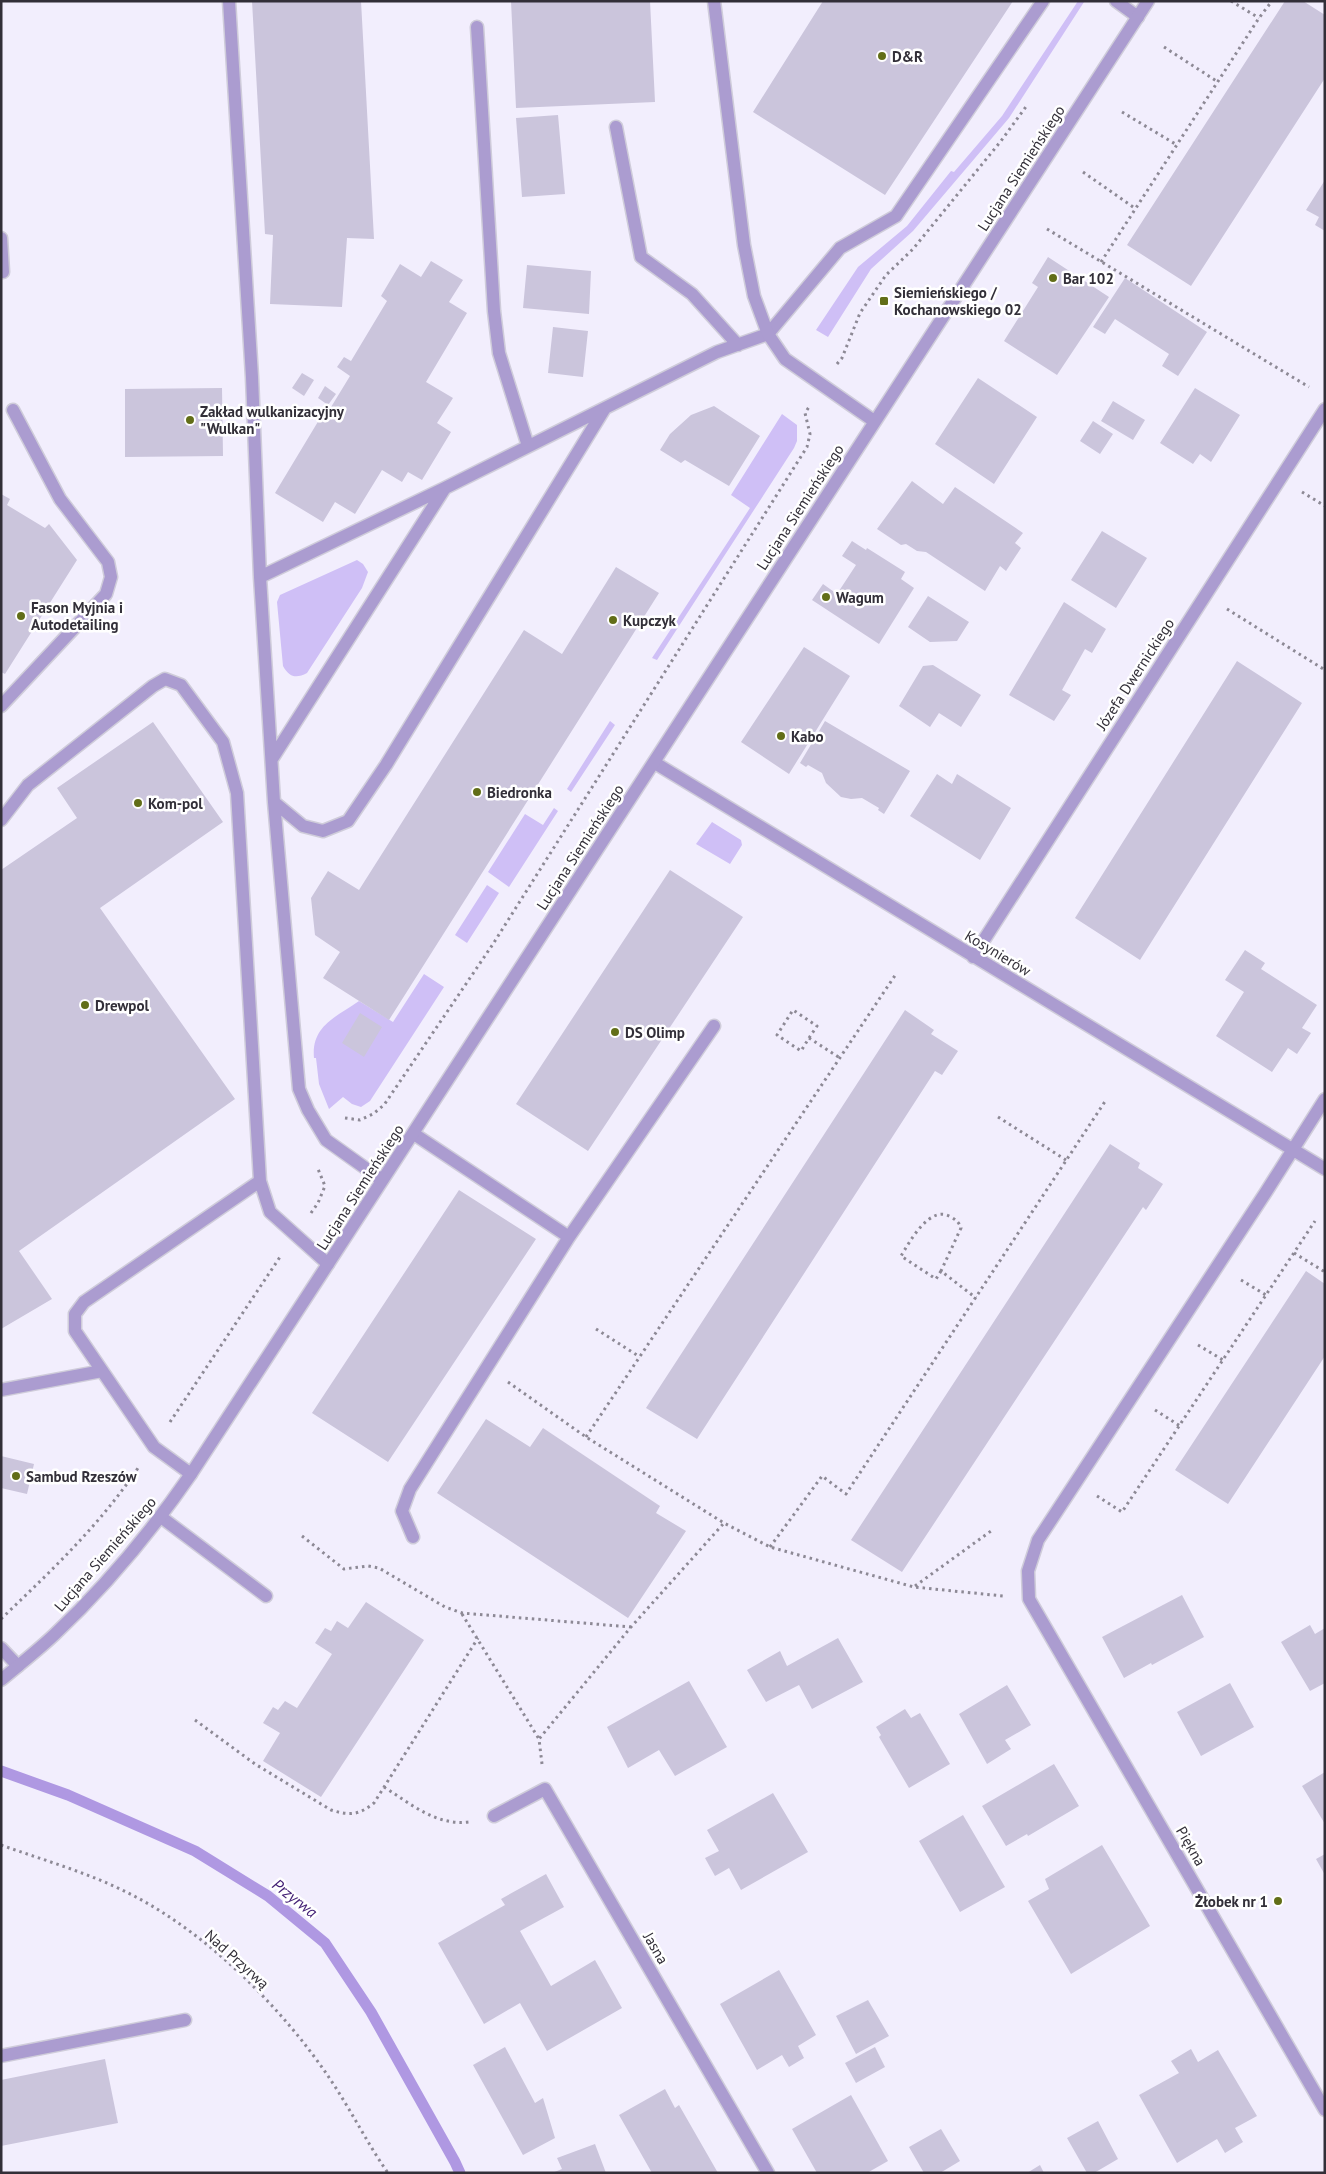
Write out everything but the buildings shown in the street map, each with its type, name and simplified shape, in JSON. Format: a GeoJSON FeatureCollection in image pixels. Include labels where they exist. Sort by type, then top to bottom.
{"type":"FeatureCollection","features":[{"type":"Feature","properties":{"kind":"street"},"geometry":{"type":"LineString","coordinates":[[228,1],[252,378],[260,576],[274,802],[299,1089],[308,1110],[326,1140],[382,1180]]}},
{"type":"Feature","properties":{"kind":"street"},"geometry":{"type":"LineString","coordinates":[[714,1],[744,245],[754,296],[768,334],[785,359],[874,421]]}},
{"type":"Feature","properties":{"kind":"street"},"geometry":{"type":"LineString","coordinates":[[260,576],[445,488],[717,352],[768,334],[840,248],[896,216],[1043,1]]}},
{"type":"Feature","properties":{"kind":"street"},"geometry":{"type":"LineString","coordinates":[[1116,1],[1138,17]]}},
{"type":"Feature","properties":{"kind":"street","name":"Lucjana Siemieńskiego"},"geometry":{"type":"LineString","coordinates":[[1,1680],[67,1622],[104,1583],[161,1517],[414,1134],[874,421],[1014,210],[1148,1]]}},
{"type":"Feature","properties":{"kind":"street"},"geometry":{"type":"LineString","coordinates":[[477,27],[494,311],[499,353],[528,446]]}},
{"type":"Feature","properties":{"kind":"street"},"geometry":{"type":"LineString","coordinates":[[616,127],[641,257],[692,294],[738,345]]}},
{"type":"Feature","properties":{"kind":"street"},"geometry":{"type":"LineString","coordinates":[[1,238],[3,272]]}},
{"type":"Feature","properties":{"kind":"street"},"geometry":{"type":"LineString","coordinates":[[274,802],[303,826],[323,831],[348,820],[386,765],[605,408]]}},
{"type":"Feature","properties":{"kind":"street","name":"Józefa Dwernickiego"},"geometry":{"type":"LineString","coordinates":[[973,957],[1325,409]]}},
{"type":"Feature","properties":{"kind":"street"},"geometry":{"type":"LineString","coordinates":[[1,706],[106,594],[111,577],[108,562],[60,499],[13,410]]}},
{"type":"Feature","properties":{"kind":"street"},"geometry":{"type":"LineString","coordinates":[[272,759],[445,488]]}},
{"type":"Feature","properties":{"kind":"street"},"geometry":{"type":"LineString","coordinates":[[1,820],[28,784],[153,686],[165,679],[181,685],[223,742],[237,793],[260,1181],[270,1212],[328,1264]]}},
{"type":"Feature","properties":{"kind":"street","name":"Kosynierów"},"geometry":{"type":"LineString","coordinates":[[655,763],[1325,1170]]}},
{"type":"Feature","properties":{"kind":"street"},"geometry":{"type":"LineString","coordinates":[[413,1537],[402,1511],[410,1489],[569,1237],[714,1026]]}},
{"type":"Feature","properties":{"kind":"street"},"geometry":{"type":"LineString","coordinates":[[1029,1598],[1028,1571],[1038,1540],[1325,1099]]}},
{"type":"Feature","properties":{"kind":"street"},"geometry":{"type":"LineString","coordinates":[[414,1134],[569,1237]]}},
{"type":"Feature","properties":{"kind":"street"},"geometry":{"type":"LineString","coordinates":[[190,1474],[154,1447],[75,1331],[75,1314],[84,1302],[260,1181]]}},
{"type":"Feature","properties":{"kind":"street"},"geometry":{"type":"LineString","coordinates":[[1,1390],[102,1371]]}},
{"type":"Feature","properties":{"kind":"street"},"geometry":{"type":"LineString","coordinates":[[161,1517],[266,1596]]}},
{"type":"Feature","properties":{"kind":"street","name":"Piękna"},"geometry":{"type":"LineString","coordinates":[[1029,1598],[1325,2110]]}},
{"type":"Feature","properties":{"kind":"street"},"geometry":{"type":"LineString","coordinates":[[1,1648],[18,1666]]}},
{"type":"Feature","properties":{"kind":"street"},"geometry":{"type":"LineString","coordinates":[[494,1816],[545,1789]]}},
{"type":"Feature","properties":{"kind":"street","name":"Jasna"},"geometry":{"type":"LineString","coordinates":[[545,1789],[768,2173]]}},
{"type":"Feature","properties":{"kind":"street"},"geometry":{"type":"LineString","coordinates":[[1,2056],[185,2020]]}},
{"type":"Feature","properties":{"kind":"path"},"geometry":{"type":"LineString","coordinates":[[1231,1],[1259,18]]}},
{"type":"Feature","properties":{"kind":"path"},"geometry":{"type":"LineString","coordinates":[[1101,262],[1259,18],[1272,1]]}},
{"type":"Feature","properties":{"kind":"path"},"geometry":{"type":"LineString","coordinates":[[1164,47],[1218,82]]}},
{"type":"Feature","properties":{"kind":"path"},"geometry":{"type":"LineString","coordinates":[[842,358],[860,313],[886,275],[913,249],[1001,141],[1028,104]]}},
{"type":"Feature","properties":{"kind":"path"},"geometry":{"type":"LineString","coordinates":[[1122,112],[1177,145]]}},
{"type":"Feature","properties":{"kind":"path"},"geometry":{"type":"LineString","coordinates":[[1084,172],[1136,209]]}},
{"type":"Feature","properties":{"kind":"path"},"geometry":{"type":"LineString","coordinates":[[1046,229],[1316,392]]}},
{"type":"Feature","properties":{"kind":"path"},"geometry":{"type":"LineString","coordinates":[[339,1123],[346,1117],[360,1120],[373,1114],[384,1104],[492,944],[807,447],[810,434],[805,413],[808,408]]}},
{"type":"Feature","properties":{"kind":"path"},"geometry":{"type":"LineString","coordinates":[[1205,595],[1325,670]]}},
{"type":"Feature","properties":{"kind":"path"},"geometry":{"type":"LineString","coordinates":[[586,1437],[896,974]]}},
{"type":"Feature","properties":{"kind":"path"},"geometry":{"type":"LineString","coordinates":[[793,1010],[817,1026],[809,1038],[801,1051],[776,1035],[793,1010]]}},
{"type":"Feature","properties":{"kind":"path"},"geometry":{"type":"LineString","coordinates":[[809,1038],[840,1058]]}},
{"type":"Feature","properties":{"kind":"path"},"geometry":{"type":"LineString","coordinates":[[770,1547],[822,1476],[846,1494],[1106,1100]]}},
{"type":"Feature","properties":{"kind":"path"},"geometry":{"type":"LineString","coordinates":[[998,1117],[1066,1160]]}},
{"type":"Feature","properties":{"kind":"path"},"geometry":{"type":"LineString","coordinates":[[1,1619],[79,1544],[122,1492],[154,1447],[295,1234],[318,1203],[325,1186],[316,1167]]}},
{"type":"Feature","properties":{"kind":"path"},"geometry":{"type":"LineString","coordinates":[[938,1213],[945,1213],[959,1222],[961,1228],[941,1271],[936,1279],[901,1256],[912,1238],[931,1217],[938,1213]]}},
{"type":"Feature","properties":{"kind":"path"},"geometry":{"type":"LineString","coordinates":[[1076,1483],[1122,1512],[1315,1220]]}},
{"type":"Feature","properties":{"kind":"path"},"geometry":{"type":"LineString","coordinates":[[1294,1253],[1325,1272]]}},
{"type":"Feature","properties":{"kind":"path"},"geometry":{"type":"LineString","coordinates":[[941,1271],[976,1298]]}},
{"type":"Feature","properties":{"kind":"path"},"geometry":{"type":"LineString","coordinates":[[1236,1277],[1266,1295]]}},
{"type":"Feature","properties":{"kind":"path"},"geometry":{"type":"LineString","coordinates":[[596,1329],[640,1357]]}},
{"type":"Feature","properties":{"kind":"path"},"geometry":{"type":"LineString","coordinates":[[1193,1342],[1223,1360]]}},
{"type":"Feature","properties":{"kind":"path"},"geometry":{"type":"LineString","coordinates":[[487,1368],[586,1437],[724,1523],[770,1547],[914,1586],[1029,1598]]}},
{"type":"Feature","properties":{"kind":"path"},"geometry":{"type":"LineString","coordinates":[[1150,1406],[1180,1426]]}},
{"type":"Feature","properties":{"kind":"path"},"geometry":{"type":"LineString","coordinates":[[539,1739],[631,1627],[724,1523]]}},
{"type":"Feature","properties":{"kind":"path"},"geometry":{"type":"LineString","coordinates":[[914,1586],[991,1530]]}},
{"type":"Feature","properties":{"kind":"path"},"geometry":{"type":"LineString","coordinates":[[302,1536],[344,1569],[368,1566],[379,1568],[444,1607],[462,1613],[631,1627]]}},
{"type":"Feature","properties":{"kind":"path"},"geometry":{"type":"LineString","coordinates":[[462,1613],[539,1739],[545,1789]]}},
{"type":"Feature","properties":{"kind":"path"},"geometry":{"type":"LineString","coordinates":[[195,1720],[255,1764],[331,1810],[343,1814],[354,1814],[364,1811],[374,1802],[478,1638]]}},
{"type":"Feature","properties":{"kind":"path"},"geometry":{"type":"LineString","coordinates":[[384,1787],[436,1819],[455,1824],[494,1816]]}},
{"type":"Feature","properties":{"kind":"path","name":"Nad Przyrwą"},"geometry":{"type":"LineString","coordinates":[[1,1845],[94,1877],[137,1897],[188,1931],[241,1973],[294,2030],[331,2080],[368,2145],[388,2173]]}},
{"type":"Feature","properties":{"kind":"shaded area"},"geometry":{"type":"Polygon","coordinates":[[[1078,1],[1084,2],[1009,118],[913,231],[871,269],[828,337],[816,330],[858,267],[907,226],[951,171],[954,172],[1002,116],[1078,1]]]}},
{"type":"Feature","properties":{"kind":"shaded area"},"geometry":{"type":"Polygon","coordinates":[[[782,414],[797,425],[797,441],[794,448],[657,660],[652,658],[750,508],[731,495],[782,414]]]}},
{"type":"Feature","properties":{"kind":"shaded area"},"geometry":{"type":"Polygon","coordinates":[[[357,560],[363,564],[368,572],[362,588],[307,673],[299,676],[290,675],[283,666],[277,602],[280,595],[357,560]]]}},
{"type":"Feature","properties":{"kind":"shaded area"},"geometry":{"type":"Polygon","coordinates":[[[610,721],[615,725],[571,792],[567,789],[610,721]]]}},
{"type":"Feature","properties":{"kind":"shaded area"},"geometry":{"type":"Polygon","coordinates":[[[554,808],[558,811],[509,887],[488,872],[525,814],[543,825],[554,808]]]}},
{"type":"Feature","properties":{"kind":"shaded area"},"geometry":{"type":"Polygon","coordinates":[[[712,822],[741,840],[742,845],[730,864],[696,844],[712,822]]]}},
{"type":"Feature","properties":{"kind":"shaded area"},"geometry":{"type":"Polygon","coordinates":[[[487,885],[499,893],[467,943],[455,935],[487,885]]]}},
{"type":"Feature","properties":{"kind":"shaded area"},"geometry":{"type":"Polygon","coordinates":[[[424,974],[444,987],[370,1101],[361,1107],[352,1104],[343,1097],[329,1109],[319,1084],[316,1058],[314,1058],[314,1047],[321,1030],[334,1018],[359,1001],[393,1022],[424,974]]]}},
{"type":"Feature","properties":{"kind":"waterway","name":"Przyrwa"},"geometry":{"type":"LineString","coordinates":[[1,1771],[68,1795],[195,1851],[268,1896],[325,1943],[371,2012],[460,2173]]}},
{"type":"Feature","properties":{"kind":"place","name":"D&R"},"geometry":{"type":"Point","coordinates":[882,56]}},
{"type":"Feature","properties":{"kind":"place","name":"Bar 102"},"geometry":{"type":"Point","coordinates":[1053,278]}},
{"type":"Feature","properties":{"kind":"place","name":"Siemieńskiego / Kochanowskiego 02"},"geometry":{"type":"Point","coordinates":[884,301]}},
{"type":"Feature","properties":{"kind":"place","name":"Zakład wulkanizacyjny \"Wulkan\""},"geometry":{"type":"Point","coordinates":[190,420]}},
{"type":"Feature","properties":{"kind":"place","name":"Wagum"},"geometry":{"type":"Point","coordinates":[826,597]}},
{"type":"Feature","properties":{"kind":"place","name":"Fason Myjnia i Autodetailing"},"geometry":{"type":"Point","coordinates":[21,616]}},
{"type":"Feature","properties":{"kind":"place","name":"Kupczyk"},"geometry":{"type":"Point","coordinates":[613,620]}},
{"type":"Feature","properties":{"kind":"place","name":"Kabo"},"geometry":{"type":"Point","coordinates":[781,736]}},
{"type":"Feature","properties":{"kind":"place","name":"Biedronka"},"geometry":{"type":"Point","coordinates":[477,792]}},
{"type":"Feature","properties":{"kind":"place","name":"Kom-pol"},"geometry":{"type":"Point","coordinates":[138,803]}},
{"type":"Feature","properties":{"kind":"place","name":"Drewpol"},"geometry":{"type":"Point","coordinates":[85,1005]}},
{"type":"Feature","properties":{"kind":"place","name":"DS Olimp"},"geometry":{"type":"Point","coordinates":[615,1032]}},
{"type":"Feature","properties":{"kind":"place","name":"Sambud Rzeszów"},"geometry":{"type":"Point","coordinates":[16,1476]}},
{"type":"Feature","properties":{"kind":"place","name":"Żłobek nr 1"},"geometry":{"type":"Point","coordinates":[1278,1901]}}]}
